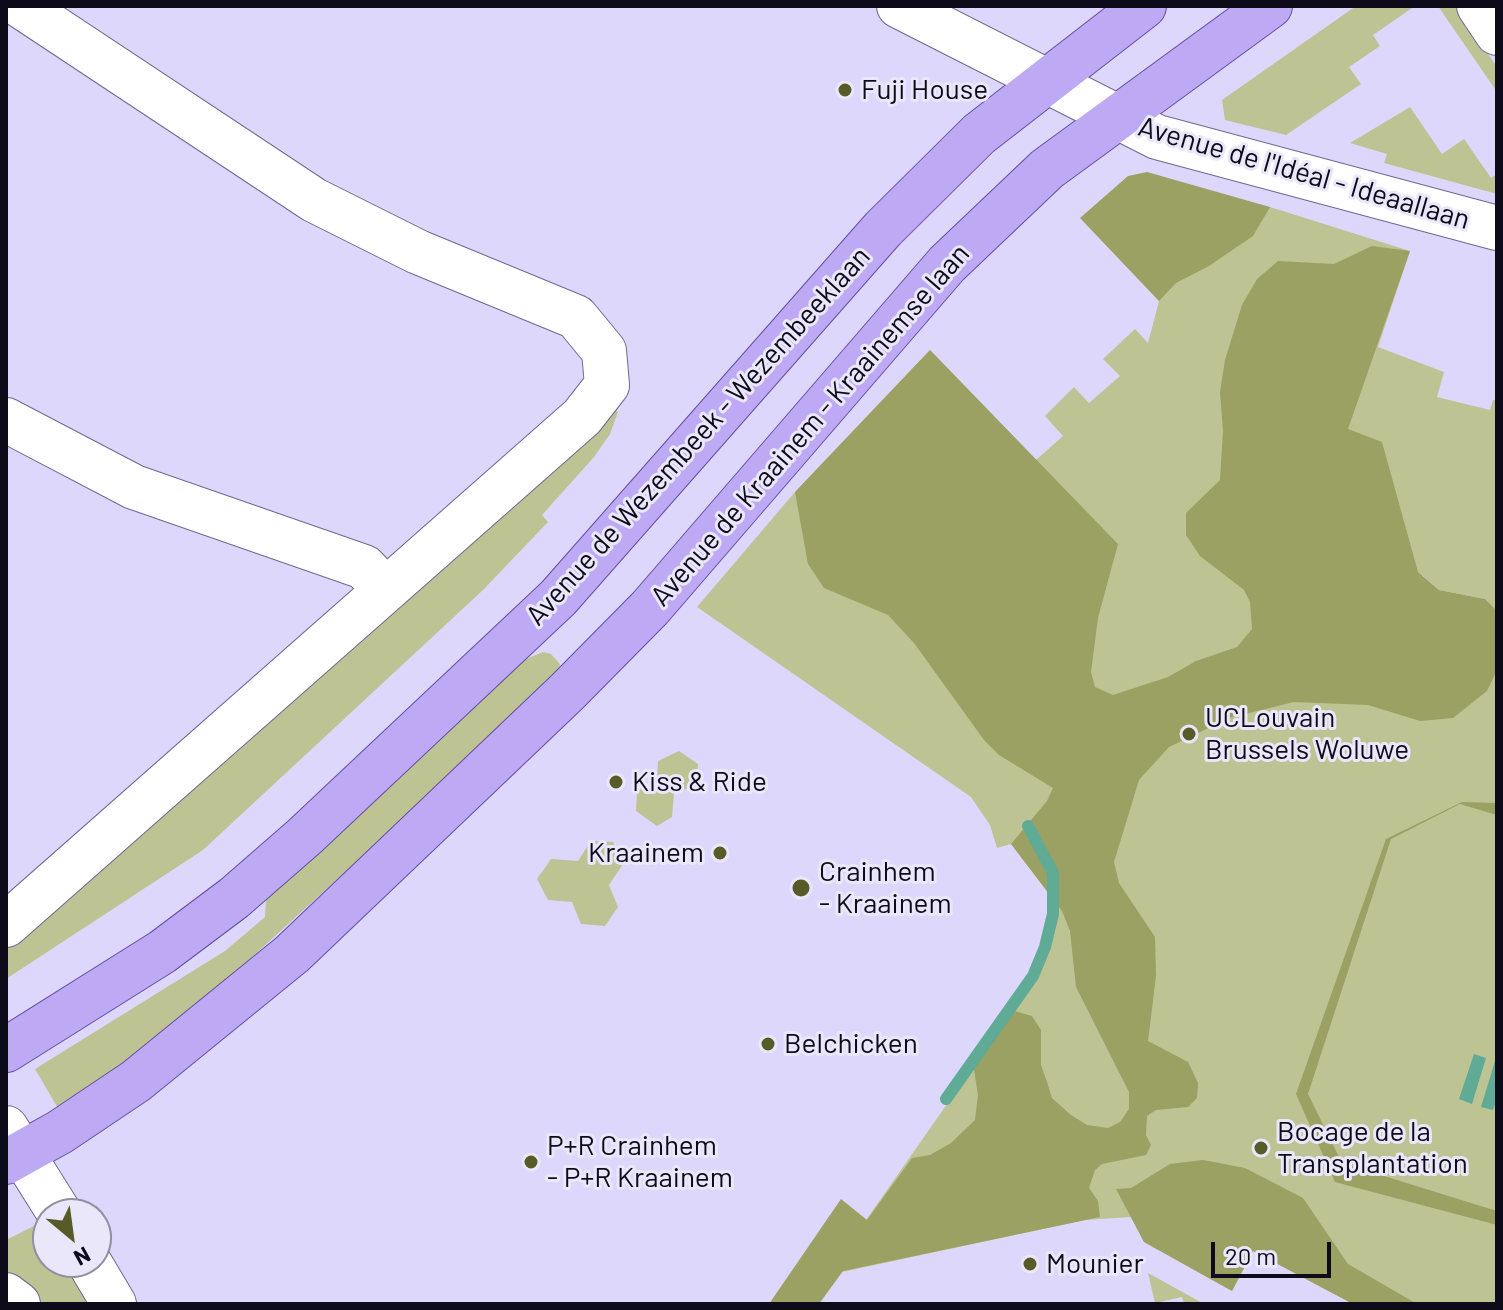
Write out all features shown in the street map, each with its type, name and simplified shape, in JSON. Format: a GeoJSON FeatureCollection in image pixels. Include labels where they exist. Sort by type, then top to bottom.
{"type":"FeatureCollection","features":[{"type":"Feature","properties":{"kind":"main road","name":"Avenue de Wezembeek - Wezembeeklaan"},"geometry":{"type":"LineString","coordinates":[[6,1050],[162,952],[234,898],[422,729],[596,558],[883,229],[979,134],[1144,6]]}},
{"type":"Feature","properties":{"kind":"main road","name":"Avenue de Kraainem - Kraainemse laan"},"geometry":{"type":"LineString","coordinates":[[12,1148],[136,1081],[292,954],[650,608],[947,264],[1047,169],[1270,6]]}},
{"type":"Feature","properties":{"kind":"street"},"geometry":{"type":"LineString","coordinates":[[6,925],[582,417],[607,385],[604,351],[576,317],[418,252],[314,200],[21,6]]}},
{"type":"Feature","properties":{"kind":"street","name":"Avenue de l'Idéal - Ideaallaan"},"geometry":{"type":"LineString","coordinates":[[899,6],[1157,137],[1497,228]]}},
{"type":"Feature","properties":{"kind":"street"},"geometry":{"type":"LineString","coordinates":[[1479,6],[1497,33]]}},
{"type":"Feature","properties":{"kind":"street"},"geometry":{"type":"LineString","coordinates":[[6,420],[134,487],[364,567],[386,590]]}},
{"type":"Feature","properties":{"kind":"street"},"geometry":{"type":"LineString","coordinates":[[12,1148],[48,1198]]}},
{"type":"Feature","properties":{"kind":"street"},"geometry":{"type":"LineString","coordinates":[[99,1278],[114,1304]]}},
{"type":"Feature","properties":{"kind":"street"},"geometry":{"type":"LineString","coordinates":[[6,1295],[18,1304]]}},
{"type":"Feature","properties":{"kind":"shaded area"},"geometry":{"type":"Polygon","coordinates":[[[1356,6],[1415,6],[1373,35],[1380,46],[1349,67],[1361,84],[1286,135],[1225,120],[1222,100],[1356,6]]]}},
{"type":"Feature","properties":{"kind":"shaded area"},"geometry":{"type":"Polygon","coordinates":[[[1438,6],[1455,6],[1497,67],[1497,92],[1438,6]]]}},
{"type":"Feature","properties":{"kind":"shaded area"},"geometry":{"type":"Polygon","coordinates":[[[1410,107],[1442,154],[1464,139],[1491,178],[1497,174],[1497,194],[1384,163],[1387,154],[1350,143],[1410,107]]]}},
{"type":"Feature","properties":{"kind":"shaded area"},"geometry":{"type":"Polygon","coordinates":[[[1147,172],[1270,207],[1253,236],[1209,266],[1176,283],[1159,301],[1080,218],[1128,176],[1147,172]]]}},
{"type":"Feature","properties":{"kind":"shaded area","name":"UCLouvain Brussels Woluwe"},"geometry":{"type":"Polygon","coordinates":[[[1270,207],[1410,251],[1378,347],[1444,372],[1437,397],[1490,410],[1493,400],[1497,400],[1497,614],[1485,599],[1439,590],[1421,574],[1496,673],[1497,670],[1497,1304],[1353,1304],[1253,1251],[1232,1291],[1144,1242],[1131,1217],[1085,1220],[842,1272],[866,1220],[1040,971],[1053,933],[1054,900],[1011,844],[997,848],[990,825],[971,797],[697,607],[795,492],[930,350],[1036,460],[1063,436],[1045,416],[1074,387],[1089,403],[1120,376],[1103,359],[1135,329],[1148,343],[1159,301],[1086,224],[1270,207]]]}},
{"type":"Feature","properties":{"kind":"shaded area"},"geometry":{"type":"Polygon","coordinates":[[[1372,246],[1410,251],[1348,429],[1382,442],[1418,572],[1439,590],[1485,599],[1495,609],[1497,670],[1487,691],[1453,718],[1420,721],[1368,705],[1294,702],[1229,718],[1169,747],[1139,780],[1114,862],[1119,883],[1155,937],[1156,976],[1148,1041],[1188,1062],[1198,1083],[1197,1098],[1188,1107],[1156,1110],[1147,1116],[1146,1135],[1151,1145],[1146,1155],[1102,1164],[1095,1170],[1089,1188],[1098,1201],[1100,1217],[843,1271],[819,1304],[769,1304],[841,1199],[867,1220],[912,1158],[930,1155],[951,1143],[975,1120],[978,1095],[973,1063],[1011,1010],[1032,1016],[1041,1030],[1041,1065],[1052,1098],[1071,1115],[1087,1125],[1108,1128],[1120,1122],[1129,1109],[1129,1092],[1076,987],[1070,931],[1062,911],[1011,844],[1047,801],[1053,788],[999,755],[984,740],[914,643],[888,615],[824,588],[808,564],[795,492],[930,350],[1118,544],[1098,618],[1091,672],[1095,687],[1113,695],[1168,677],[1196,661],[1237,647],[1252,629],[1250,602],[1244,590],[1200,556],[1186,535],[1186,513],[1220,480],[1223,431],[1220,392],[1225,360],[1242,305],[1257,279],[1278,261],[1334,264],[1372,246]]]}},
{"type":"Feature","properties":{"kind":"shaded area"},"geometry":{"type":"Polygon","coordinates":[[[614,408],[618,412],[610,434],[594,457],[542,515],[548,522],[483,590],[203,850],[6,979],[6,950],[614,408]]]}},
{"type":"Feature","properties":{"kind":"shaded area"},"geometry":{"type":"Polygon","coordinates":[[[543,652],[551,654],[560,664],[557,678],[182,1021],[62,1115],[35,1069],[225,951],[265,917],[266,898],[310,856],[526,659],[543,652]]]}},
{"type":"Feature","properties":{"kind":"shaded area"},"geometry":{"type":"Polygon","coordinates":[[[679,751],[698,764],[697,784],[674,794],[672,817],[657,826],[636,811],[637,791],[657,782],[658,761],[679,751]]]}},
{"type":"Feature","properties":{"kind":"shaded area"},"geometry":{"type":"Polygon","coordinates":[[[1462,802],[1497,803],[1497,815],[1460,804],[1391,839],[1308,1094],[1342,1163],[1497,1211],[1497,1225],[1335,1182],[1296,1094],[1386,839],[1462,802]]]}},
{"type":"Feature","properties":{"kind":"shaded area"},"geometry":{"type":"Polygon","coordinates":[[[591,841],[613,842],[623,864],[609,885],[618,907],[605,926],[581,924],[572,902],[548,900],[537,879],[551,859],[578,861],[591,841]]]}},
{"type":"Feature","properties":{"kind":"shaded area"},"geometry":{"type":"Polygon","coordinates":[[[1474,1054],[1486,1058],[1472,1104],[1459,1099],[1474,1054]]]}},
{"type":"Feature","properties":{"kind":"shaded area"},"geometry":{"type":"Polygon","coordinates":[[[1495,1061],[1497,1098],[1493,1110],[1481,1107],[1495,1061]]]}},
{"type":"Feature","properties":{"kind":"shaded area"},"geometry":{"type":"Polygon","coordinates":[[[1203,1160],[1245,1168],[1303,1198],[1348,1264],[1417,1304],[1353,1304],[1253,1251],[1232,1291],[1144,1242],[1116,1189],[1131,1188],[1170,1164],[1203,1160]]]}},
{"type":"Feature","properties":{"kind":"shaded area"},"geometry":{"type":"Polygon","coordinates":[[[32,1227],[32,1278],[75,1278],[92,1304],[43,1304],[6,1275],[6,1240],[32,1227]]]}},
{"type":"Feature","properties":{"kind":"shaded area"},"geometry":{"type":"Polygon","coordinates":[[[1148,1273],[1204,1304],[1184,1304],[1182,1297],[1155,1303],[1148,1273]]]}},
{"type":"Feature","properties":{"kind":"waterway"},"geometry":{"type":"LineString","coordinates":[[946,1099],[1033,976],[1045,947],[1053,914],[1053,873],[1028,826]]}},
{"type":"Feature","properties":{"kind":"place","name":"Fuji House"},"geometry":{"type":"Point","coordinates":[845,90]}},
{"type":"Feature","properties":{"kind":"place","name":"UCLouvain Brussels Woluwe"},"geometry":{"type":"Point","coordinates":[1189,734]}},
{"type":"Feature","properties":{"kind":"place","name":"Kiss & Ride"},"geometry":{"type":"Point","coordinates":[616,782]}},
{"type":"Feature","properties":{"kind":"place","name":"Kraainem"},"geometry":{"type":"Point","coordinates":[720,853]}},
{"type":"Feature","properties":{"kind":"place","name":"Crainhem - Kraainem"},"geometry":{"type":"Point","coordinates":[801,888]}},
{"type":"Feature","properties":{"kind":"place","name":"Belchicken"},"geometry":{"type":"Point","coordinates":[768,1044]}},
{"type":"Feature","properties":{"kind":"place","name":"Bocage de la Transplantation"},"geometry":{"type":"Point","coordinates":[1261,1148]}},
{"type":"Feature","properties":{"kind":"place","name":"P+R Crainhem - P+R Kraainem"},"geometry":{"type":"Point","coordinates":[531,1162]}},
{"type":"Feature","properties":{"kind":"place","name":"Mounier"},"geometry":{"type":"Point","coordinates":[1030,1264]}}]}
